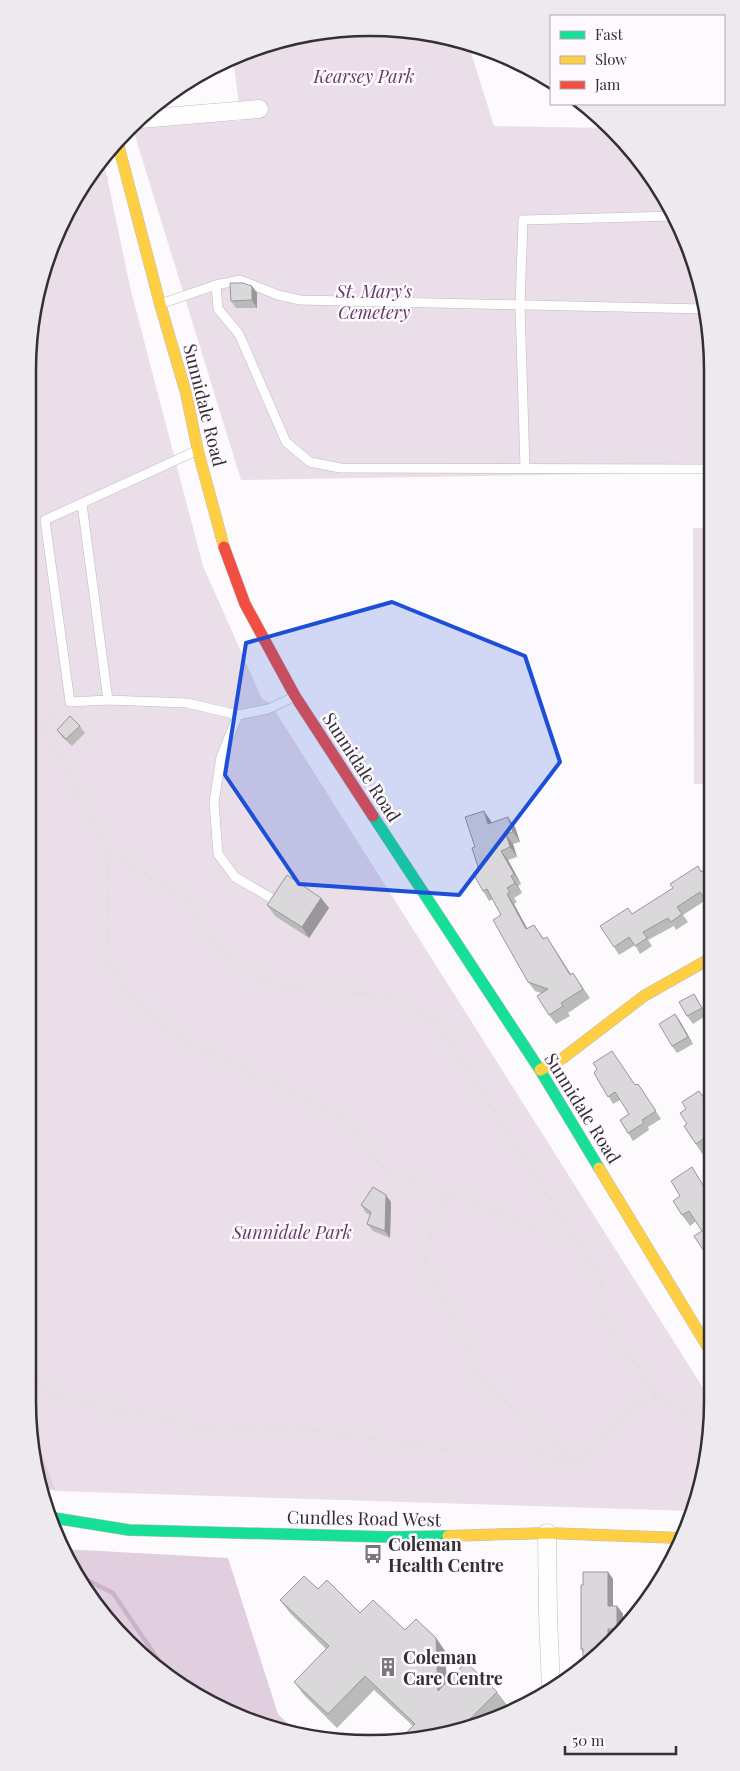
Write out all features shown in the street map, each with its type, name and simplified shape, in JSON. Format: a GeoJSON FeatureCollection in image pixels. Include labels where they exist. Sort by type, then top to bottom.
{"type":"FeatureCollection","features":[{"type":"Feature","properties":{"kind":"main road","name":"Sunnidale Road"},"geometry":{"type":"LineString","coordinates":[[119,149],[160,304],[186,393],[198,451],[220,537],[245,604],[295,696],[540,1070],[704,1341]]}},
{"type":"Feature","properties":{"kind":"main road"},"geometry":{"type":"LineString","coordinates":[[540,1070],[563,1058],[644,996],[704,962]]}},
{"type":"Feature","properties":{"kind":"main road","name":"Cundles Road West"},"geometry":{"type":"LineString","coordinates":[[58,1518],[138,1530],[397,1538],[547,1533],[674,1538]]}},
{"type":"Feature","properties":{"kind":"street"},"geometry":{"type":"LineString","coordinates":[[151,118],[259,109]]}},
{"type":"Feature","properties":{"kind":"street"},"geometry":{"type":"LineString","coordinates":[[547,1533],[551,1682]]}},
{"type":"Feature","properties":{"kind":"lane"},"geometry":{"type":"LineString","coordinates":[[525,468],[520,305],[524,220],[666,216]]}},
{"type":"Feature","properties":{"kind":"lane"},"geometry":{"type":"LineString","coordinates":[[160,304],[216,285],[240,280],[278,295],[300,300],[698,309]]}},
{"type":"Feature","properties":{"kind":"lane"},"geometry":{"type":"LineString","coordinates":[[216,285],[218,309],[239,334],[286,442],[310,462],[340,468],[704,469]]}},
{"type":"Feature","properties":{"kind":"lane"},"geometry":{"type":"LineString","coordinates":[[198,451],[45,520],[70,702],[108,700],[187,702],[238,715],[268,710],[295,696]]}},
{"type":"Feature","properties":{"kind":"lane"},"geometry":{"type":"LineString","coordinates":[[82,504],[108,700]]}},
{"type":"Feature","properties":{"kind":"lane"},"geometry":{"type":"LineString","coordinates":[[238,715],[221,758],[214,802],[218,854],[235,877],[276,901]]}},
{"type":"Feature","properties":{"kind":"path"},"geometry":{"type":"LineString","coordinates":[[70,702],[43,726],[107,850],[109,965],[126,992],[177,1037],[349,1120],[365,1148],[389,1174],[449,1196],[467,1200],[554,1235],[572,1233]]}},
{"type":"Feature","properties":{"kind":"path"},"geometry":{"type":"LineString","coordinates":[[107,850],[185,899],[223,955],[253,975],[296,990],[375,994],[408,1004],[439,1025],[600,1279],[600,1311],[658,1398],[692,1415],[703,1425]]}},
{"type":"Feature","properties":{"kind":"path"},"geometry":{"type":"LineString","coordinates":[[449,1196],[432,1224],[424,1265],[464,1340],[476,1375],[574,1462]]}},
{"type":"Feature","properties":{"kind":"path"},"geometry":{"type":"LineString","coordinates":[[36,1376],[50,1394],[190,1426],[305,1429],[436,1449],[531,1448],[549,1459],[574,1462],[594,1450],[616,1424],[640,1403],[658,1398]]}},
{"type":"Feature","properties":{"kind":"highlighted area"},"geometry":{"type":"Polygon","coordinates":[[[392,602],[525,656],[560,762],[459,895],[299,884],[225,775],[246,643],[392,602]]]}},
{"type":"Feature","properties":{"kind":"green space","name":"St. Mary's Cemetery"},"geometry":{"type":"Polygon","coordinates":[[[370,36],[414,39],[471,52],[494,126],[599,128],[621,150],[648,185],[669,222],[686,263],[697,305],[703,348],[704,472],[241,480],[134,134],[151,118],[241,121],[234,66],[263,54],[305,43],[326,39],[370,36]]]}},
{"type":"Feature","properties":{"kind":"green space","name":"Sunnidale Park"},"geometry":{"type":"Polygon","coordinates":[[[105,167],[131,291],[203,566],[262,699],[270,703],[704,1389],[703,1423],[697,1466],[685,1511],[56,1491],[39,1445],[36,1401],[37,348],[43,305],[54,263],[81,203],[105,167]]]}},
{"type":"Feature","properties":{"kind":"green space"},"geometry":{"type":"Polygon","coordinates":[[[693,528],[704,528],[704,784],[694,784],[693,528]]]}},
{"type":"Feature","properties":{"kind":"shaded area"},"geometry":{"type":"Polygon","coordinates":[[[40,1451],[42,1454],[56,1491],[49,1489],[40,1451]]]}},
{"type":"Feature","properties":{"kind":"shaded area"},"geometry":{"type":"Polygon","coordinates":[[[71,1549],[228,1558],[278,1714],[288,1724],[263,1717],[222,1700],[185,1679],[167,1666],[134,1637],[105,1604],[92,1586],[71,1549]]]}},
{"type":"Feature","properties":{"kind":"building"},"geometry":{"type":"Polygon","coordinates":[[[230,283],[243,283],[252,286],[252,300],[231,301],[230,283]]]}},
{"type":"Feature","properties":{"kind":"building"},"geometry":{"type":"Polygon","coordinates":[[[70,716],[80,726],[66,739],[57,730],[70,716]]]}},
{"type":"Feature","properties":{"kind":"building"},"geometry":{"type":"Polygon","coordinates":[[[484,811],[488,824],[508,817],[513,832],[506,834],[510,847],[501,851],[514,874],[511,876],[515,883],[507,888],[510,892],[507,894],[526,929],[534,925],[543,939],[547,937],[570,975],[573,973],[583,989],[561,1003],[563,1006],[549,1015],[537,996],[548,989],[528,982],[493,920],[501,915],[487,889],[483,891],[473,873],[479,870],[472,848],[475,847],[465,817],[484,811]]]}},
{"type":"Feature","properties":{"kind":"building"},"geometry":{"type":"Polygon","coordinates":[[[698,866],[701,872],[704,870],[704,898],[700,892],[677,907],[682,914],[671,922],[668,918],[643,932],[647,938],[635,946],[629,937],[614,947],[600,926],[628,908],[632,914],[673,888],[670,884],[698,866]]]}},
{"type":"Feature","properties":{"kind":"building"},"geometry":{"type":"Polygon","coordinates":[[[287,875],[321,898],[302,927],[267,905],[287,875]]]}},
{"type":"Feature","properties":{"kind":"building"},"geometry":{"type":"Polygon","coordinates":[[[694,994],[702,1008],[687,1016],[679,1002],[694,994]]]}},
{"type":"Feature","properties":{"kind":"building"},"geometry":{"type":"Polygon","coordinates":[[[675,1014],[688,1037],[672,1046],[659,1024],[675,1014]]]}},
{"type":"Feature","properties":{"kind":"building"},"geometry":{"type":"Polygon","coordinates":[[[612,1051],[635,1085],[638,1084],[656,1111],[642,1120],[644,1123],[628,1133],[620,1120],[629,1114],[615,1092],[608,1097],[594,1073],[597,1069],[593,1063],[612,1051]]]}},
{"type":"Feature","properties":{"kind":"building"},"geometry":{"type":"Polygon","coordinates":[[[699,1091],[704,1098],[704,1138],[696,1144],[684,1126],[687,1124],[680,1113],[686,1109],[682,1102],[699,1091]]]}},
{"type":"Feature","properties":{"kind":"building"},"geometry":{"type":"Polygon","coordinates":[[[692,1167],[704,1187],[704,1251],[694,1236],[702,1231],[689,1211],[682,1215],[673,1201],[680,1196],[671,1181],[692,1167]]]}},
{"type":"Feature","properties":{"kind":"building"},"geometry":{"type":"Polygon","coordinates":[[[373,1187],[386,1195],[385,1231],[367,1224],[371,1212],[361,1205],[373,1187]]]}},
{"type":"Feature","properties":{"kind":"building"},"geometry":{"type":"Polygon","coordinates":[[[583,1572],[608,1572],[608,1606],[617,1606],[617,1625],[614,1629],[608,1629],[608,1635],[583,1658],[583,1649],[581,1649],[581,1585],[583,1585],[583,1572]]]}},
{"type":"Feature","properties":{"kind":"building","name":"Coleman Care Centre"},"geometry":{"type":"Polygon","coordinates":[[[304,1576],[318,1589],[327,1580],[360,1613],[373,1600],[405,1630],[416,1619],[436,1638],[438,1691],[466,1662],[497,1692],[470,1719],[406,1733],[415,1724],[365,1676],[328,1714],[294,1682],[329,1646],[280,1600],[304,1576]]]}},
{"type":"Feature","properties":{"kind":"waterway"},"geometry":{"type":"LineString","coordinates":[[89,1581],[113,1593],[156,1657]]}},
{"type":"Feature","properties":{"kind":"traffic: fast"},"geometry":{"type":"LineString","coordinates":[[373,816],[540,1070],[599,1168]]}},
{"type":"Feature","properties":{"kind":"traffic: fast"},"geometry":{"type":"LineString","coordinates":[[58,1519],[129,1530],[389,1537],[448,1536]]}},
{"type":"Feature","properties":{"kind":"traffic: slow"},"geometry":{"type":"LineString","coordinates":[[119,149],[160,304],[186,393],[198,451],[224,547]]}},
{"type":"Feature","properties":{"kind":"traffic: slow"},"geometry":{"type":"LineString","coordinates":[[540,1070],[563,1058],[644,996],[704,962]]}},
{"type":"Feature","properties":{"kind":"traffic: slow"},"geometry":{"type":"LineString","coordinates":[[599,1168],[704,1341]]}},
{"type":"Feature","properties":{"kind":"traffic: slow"},"geometry":{"type":"LineString","coordinates":[[448,1536],[547,1533],[674,1538]]}},
{"type":"Feature","properties":{"kind":"traffic: jam"},"geometry":{"type":"LineString","coordinates":[[224,547],[245,604],[295,696],[373,816]]}},
{"type":"Feature","properties":{"kind":"place","name":"Coleman Health Centre"},"geometry":{"type":"Point","coordinates":[373,1554]}},
{"type":"Feature","properties":{"kind":"place","name":"Coleman Care Centre"},"geometry":{"type":"Point","coordinates":[388,1667]}},
{"type":"Feature","properties":{"kind":"park label","name":"Kearsey Park"},"geometry":{"type":"Point","coordinates":[364,76]}}]}
